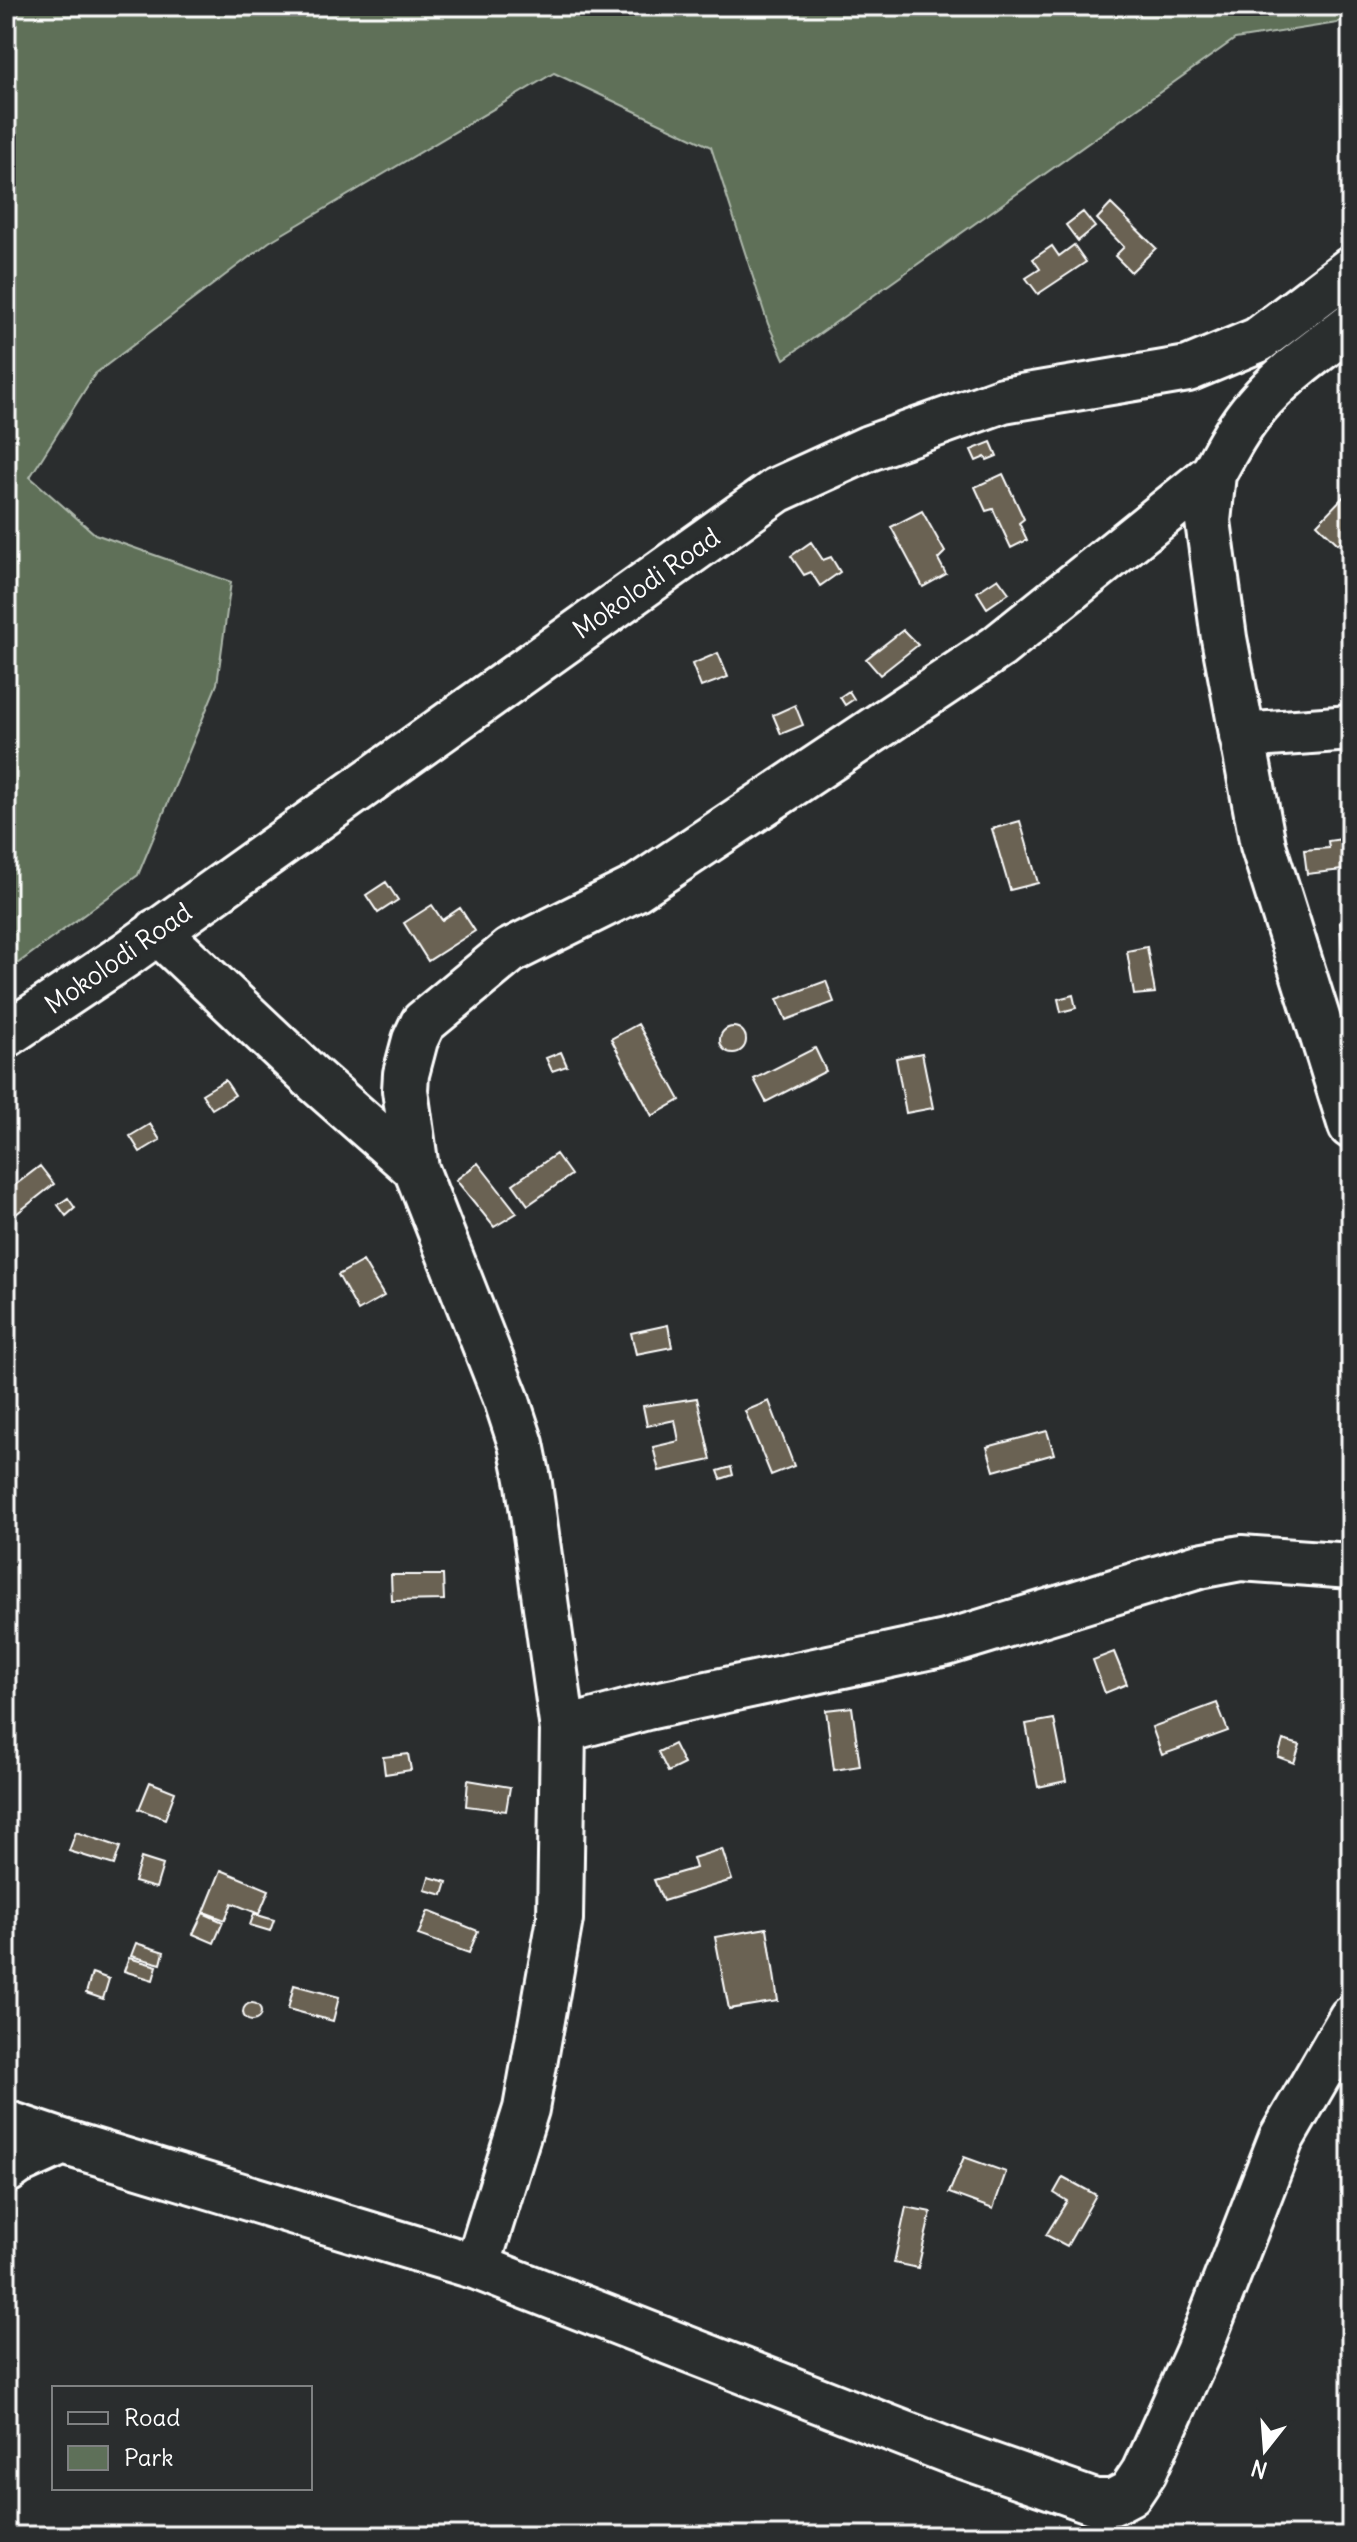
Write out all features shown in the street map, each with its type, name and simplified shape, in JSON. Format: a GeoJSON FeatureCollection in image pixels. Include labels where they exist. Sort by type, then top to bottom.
{"type":"FeatureCollection","features":[{"type":"Feature","properties":{"kind":"street","name":"Mokolodi Road"},"geometry":{"type":"LineString","coordinates":[[6,1035],[127,954],[777,490],[869,448],[1003,400],[1188,369],[1258,340],[1351,269]]}},
{"type":"Feature","properties":{"kind":"street"},"geometry":{"type":"LineString","coordinates":[[1308,303],[1350,326],[1294,369],[1257,404],[1234,435],[1213,474],[1208,521],[1224,638],[1263,845],[1351,1126]]}},
{"type":"Feature","properties":{"kind":"street"},"geometry":{"type":"LineString","coordinates":[[477,2267],[526,2109],[556,1951],[560,1919],[563,1730],[521,1444],[416,1169],[405,1090],[415,1040],[423,1023],[510,951],[635,889],[998,647],[1213,474]]}},
{"type":"Feature","properties":{"kind":"street"},"geometry":{"type":"LineString","coordinates":[[1242,736],[1351,728]]}},
{"type":"Feature","properties":{"kind":"street"},"geometry":{"type":"LineString","coordinates":[[157,931],[307,1073],[416,1169]]}},
{"type":"Feature","properties":{"kind":"street"},"geometry":{"type":"LineString","coordinates":[[563,1730],[647,1707],[946,1643],[1199,1566],[1241,1558],[1351,1566]]}},
{"type":"Feature","properties":{"kind":"street"},"geometry":{"type":"LineString","coordinates":[[6,2123],[477,2267],[949,2451],[1095,2502],[1113,2502],[1130,2493],[1144,2472],[1198,2352],[1281,2139],[1351,2018]]}},
{"type":"Feature","properties":{"kind":"street"},"geometry":{"type":"LineString","coordinates":[[6,2171],[63,2142]]}},
{"type":"Feature","properties":{"kind":"green space"},"geometry":{"type":"Polygon","coordinates":[[[6,6],[1351,6],[1351,13],[1337,23],[1235,39],[784,359],[768,324],[711,147],[554,73],[269,242],[95,374],[30,477],[95,534],[231,582],[217,684],[138,875],[6,972],[6,6]]]}},
{"type":"Feature","properties":{"kind":"building"},"geometry":{"type":"Polygon","coordinates":[[[1111,204],[1156,248],[1131,272],[1115,256],[1124,247],[1097,219],[1111,204]]]}},
{"type":"Feature","properties":{"kind":"building"},"geometry":{"type":"Polygon","coordinates":[[[1083,212],[1095,227],[1078,241],[1066,225],[1083,212]]]}},
{"type":"Feature","properties":{"kind":"building"},"geometry":{"type":"Polygon","coordinates":[[[1074,245],[1086,262],[1038,294],[1026,278],[1040,269],[1033,259],[1052,246],[1059,256],[1074,245]]]}},
{"type":"Feature","properties":{"kind":"building"},"geometry":{"type":"Polygon","coordinates":[[[991,442],[997,456],[976,461],[971,450],[991,442]]]}},
{"type":"Feature","properties":{"kind":"building"},"geometry":{"type":"Polygon","coordinates":[[[1003,474],[1024,519],[1019,523],[1027,540],[1011,548],[993,509],[986,511],[975,487],[1003,474]]]}},
{"type":"Feature","properties":{"kind":"building"},"geometry":{"type":"Polygon","coordinates":[[[1351,489],[1351,530],[1338,544],[1317,524],[1351,489]]]}},
{"type":"Feature","properties":{"kind":"building"},"geometry":{"type":"Polygon","coordinates":[[[922,511],[945,552],[938,559],[946,574],[923,587],[891,527],[922,511]]]}},
{"type":"Feature","properties":{"kind":"building"},"geometry":{"type":"Polygon","coordinates":[[[811,542],[823,560],[831,557],[840,572],[820,586],[811,572],[804,575],[791,556],[811,542]]]}},
{"type":"Feature","properties":{"kind":"building"},"geometry":{"type":"Polygon","coordinates":[[[998,578],[1009,593],[987,608],[977,592],[998,578]]]}},
{"type":"Feature","properties":{"kind":"building"},"geometry":{"type":"Polygon","coordinates":[[[903,630],[918,645],[880,675],[866,659],[903,630]]]}},
{"type":"Feature","properties":{"kind":"building"},"geometry":{"type":"Polygon","coordinates":[[[718,653],[728,677],[701,687],[692,664],[718,653]]]}},
{"type":"Feature","properties":{"kind":"building"},"geometry":{"type":"Polygon","coordinates":[[[849,691],[854,699],[845,705],[840,697],[849,691]]]}},
{"type":"Feature","properties":{"kind":"building"},"geometry":{"type":"Polygon","coordinates":[[[795,705],[803,725],[781,734],[773,715],[795,705]]]}},
{"type":"Feature","properties":{"kind":"building"},"geometry":{"type":"Polygon","coordinates":[[[1020,821],[1038,883],[1010,890],[992,829],[1020,821]]]}},
{"type":"Feature","properties":{"kind":"building"},"geometry":{"type":"Polygon","coordinates":[[[1349,838],[1351,869],[1307,874],[1304,850],[1329,848],[1328,841],[1349,838]]]}},
{"type":"Feature","properties":{"kind":"building"},"geometry":{"type":"Polygon","coordinates":[[[386,882],[398,900],[378,913],[366,895],[386,882]]]}},
{"type":"Feature","properties":{"kind":"building"},"geometry":{"type":"Polygon","coordinates":[[[432,905],[442,920],[460,908],[475,931],[428,961],[404,923],[432,905]]]}},
{"type":"Feature","properties":{"kind":"building"},"geometry":{"type":"Polygon","coordinates":[[[1351,922],[1351,948],[1342,948],[1340,923],[1351,922]]]}},
{"type":"Feature","properties":{"kind":"building"},"geometry":{"type":"Polygon","coordinates":[[[1147,947],[1155,993],[1134,995],[1127,951],[1147,947]]]}},
{"type":"Feature","properties":{"kind":"building"},"geometry":{"type":"Polygon","coordinates":[[[826,981],[834,1002],[786,1020],[777,999],[826,981]]]}},
{"type":"Feature","properties":{"kind":"building"},"geometry":{"type":"Polygon","coordinates":[[[1073,995],[1076,1008],[1061,1012],[1058,999],[1073,995]]]}},
{"type":"Feature","properties":{"kind":"building"},"geometry":{"type":"Polygon","coordinates":[[[638,1024],[680,1100],[652,1116],[611,1039],[638,1024]]]}},
{"type":"Feature","properties":{"kind":"building"},"geometry":{"type":"Polygon","coordinates":[[[733,1027],[742,1031],[746,1040],[742,1049],[733,1053],[724,1049],[720,1040],[724,1031],[733,1027]]]}},
{"type":"Feature","properties":{"kind":"building"},"geometry":{"type":"Polygon","coordinates":[[[815,1048],[826,1071],[766,1102],[754,1079],[815,1048]]]}},
{"type":"Feature","properties":{"kind":"building"},"geometry":{"type":"Polygon","coordinates":[[[561,1052],[567,1066],[552,1071],[546,1058],[561,1052]]]}},
{"type":"Feature","properties":{"kind":"building"},"geometry":{"type":"Polygon","coordinates":[[[922,1053],[933,1108],[906,1113],[896,1058],[922,1053]]]}},
{"type":"Feature","properties":{"kind":"building"},"geometry":{"type":"Polygon","coordinates":[[[225,1080],[235,1095],[212,1109],[202,1094],[225,1080]]]}},
{"type":"Feature","properties":{"kind":"building"},"geometry":{"type":"Polygon","coordinates":[[[150,1124],[160,1140],[140,1152],[130,1136],[150,1124]]]}},
{"type":"Feature","properties":{"kind":"building"},"geometry":{"type":"Polygon","coordinates":[[[556,1154],[571,1175],[528,1205],[513,1184],[556,1154]]]}},
{"type":"Feature","properties":{"kind":"building"},"geometry":{"type":"Polygon","coordinates":[[[478,1163],[517,1213],[494,1227],[456,1180],[478,1163]]]}},
{"type":"Feature","properties":{"kind":"building"},"geometry":{"type":"Polygon","coordinates":[[[40,1166],[54,1184],[6,1222],[6,1192],[40,1166]]]}},
{"type":"Feature","properties":{"kind":"building"},"geometry":{"type":"Polygon","coordinates":[[[68,1198],[75,1208],[66,1216],[58,1205],[68,1198]]]}},
{"type":"Feature","properties":{"kind":"building"},"geometry":{"type":"Polygon","coordinates":[[[363,1261],[384,1296],[358,1311],[338,1275],[363,1261]]]}},
{"type":"Feature","properties":{"kind":"building"},"geometry":{"type":"Polygon","coordinates":[[[668,1325],[672,1347],[636,1354],[631,1333],[668,1325]]]}},
{"type":"Feature","properties":{"kind":"building"},"geometry":{"type":"Polygon","coordinates":[[[697,1398],[711,1460],[659,1471],[653,1447],[679,1441],[675,1420],[647,1426],[643,1406],[697,1398]]]}},
{"type":"Feature","properties":{"kind":"building"},"geometry":{"type":"Polygon","coordinates":[[[769,1401],[794,1466],[771,1475],[745,1411],[769,1401]]]}},
{"type":"Feature","properties":{"kind":"building"},"geometry":{"type":"Polygon","coordinates":[[[1047,1431],[1054,1454],[994,1471],[987,1447],[1047,1431]]]}},
{"type":"Feature","properties":{"kind":"building"},"geometry":{"type":"Polygon","coordinates":[[[731,1467],[733,1475],[721,1479],[718,1471],[731,1467]]]}},
{"type":"Feature","properties":{"kind":"building"},"geometry":{"type":"Polygon","coordinates":[[[391,1575],[443,1575],[444,1600],[392,1601],[391,1575]]]}},
{"type":"Feature","properties":{"kind":"building"},"geometry":{"type":"Polygon","coordinates":[[[1114,1652],[1127,1684],[1105,1693],[1093,1660],[1114,1652]]]}},
{"type":"Feature","properties":{"kind":"building"},"geometry":{"type":"Polygon","coordinates":[[[1217,1703],[1228,1731],[1162,1755],[1152,1727],[1217,1703]]]}},
{"type":"Feature","properties":{"kind":"building"},"geometry":{"type":"Polygon","coordinates":[[[852,1707],[860,1766],[834,1770],[826,1710],[852,1707]]]}},
{"type":"Feature","properties":{"kind":"building"},"geometry":{"type":"Polygon","coordinates":[[[1054,1719],[1066,1781],[1038,1787],[1026,1724],[1054,1719]]]}},
{"type":"Feature","properties":{"kind":"building"},"geometry":{"type":"Polygon","coordinates":[[[1283,1740],[1300,1745],[1294,1763],[1278,1757],[1283,1740]]]}},
{"type":"Feature","properties":{"kind":"building"},"geometry":{"type":"Polygon","coordinates":[[[674,1744],[684,1764],[668,1772],[658,1752],[674,1744]]]}},
{"type":"Feature","properties":{"kind":"building"},"geometry":{"type":"Polygon","coordinates":[[[408,1754],[411,1770],[385,1774],[383,1757],[408,1754]]]}},
{"type":"Feature","properties":{"kind":"building"},"geometry":{"type":"Polygon","coordinates":[[[468,1780],[510,1787],[506,1811],[466,1806],[468,1780]]]}},
{"type":"Feature","properties":{"kind":"building"},"geometry":{"type":"Polygon","coordinates":[[[150,1782],[175,1792],[165,1819],[139,1809],[150,1782]]]}},
{"type":"Feature","properties":{"kind":"building"},"geometry":{"type":"Polygon","coordinates":[[[76,1832],[120,1847],[114,1865],[69,1851],[76,1832]]]}},
{"type":"Feature","properties":{"kind":"building"},"geometry":{"type":"Polygon","coordinates":[[[722,1849],[732,1880],[663,1901],[654,1880],[696,1868],[693,1858],[722,1849]]]}},
{"type":"Feature","properties":{"kind":"building"},"geometry":{"type":"Polygon","coordinates":[[[141,1858],[163,1865],[156,1888],[134,1882],[141,1858]]]}},
{"type":"Feature","properties":{"kind":"building"},"geometry":{"type":"Polygon","coordinates":[[[221,1870],[269,1890],[259,1914],[232,1903],[225,1920],[204,1912],[221,1870]]]}},
{"type":"Feature","properties":{"kind":"building"},"geometry":{"type":"Polygon","coordinates":[[[429,1877],[447,1882],[443,1895],[425,1890],[429,1877]]]}},
{"type":"Feature","properties":{"kind":"building"},"geometry":{"type":"Polygon","coordinates":[[[428,1911],[478,1931],[469,1953],[418,1935],[428,1911]]]}},
{"type":"Feature","properties":{"kind":"building"},"geometry":{"type":"Polygon","coordinates":[[[203,1913],[223,1922],[214,1943],[193,1934],[203,1913]]]}},
{"type":"Feature","properties":{"kind":"building"},"geometry":{"type":"Polygon","coordinates":[[[254,1914],[274,1920],[270,1931],[250,1925],[254,1914]]]}},
{"type":"Feature","properties":{"kind":"building"},"geometry":{"type":"Polygon","coordinates":[[[767,1928],[778,2001],[729,2009],[715,1937],[767,1928]]]}},
{"type":"Feature","properties":{"kind":"building"},"geometry":{"type":"Polygon","coordinates":[[[136,1943],[164,1952],[161,1964],[131,1956],[136,1943]]]}},
{"type":"Feature","properties":{"kind":"building"},"geometry":{"type":"Polygon","coordinates":[[[129,1958],[157,1966],[153,1980],[124,1971],[129,1958]]]}},
{"type":"Feature","properties":{"kind":"building"},"geometry":{"type":"Polygon","coordinates":[[[92,1973],[109,1979],[103,1999],[86,1993],[92,1973]]]}},
{"type":"Feature","properties":{"kind":"building"},"geometry":{"type":"Polygon","coordinates":[[[294,1985],[339,1997],[333,2021],[288,2009],[294,1985]]]}},
{"type":"Feature","properties":{"kind":"building"},"geometry":{"type":"Polygon","coordinates":[[[248,2003],[256,2003],[261,2012],[259,2019],[248,2021],[243,2016],[243,2008],[248,2003]]]}},
{"type":"Feature","properties":{"kind":"building"},"geometry":{"type":"Polygon","coordinates":[[[964,2157],[1006,2172],[993,2209],[949,2193],[964,2157]]]}},
{"type":"Feature","properties":{"kind":"building"},"geometry":{"type":"Polygon","coordinates":[[[1063,2177],[1096,2195],[1067,2246],[1046,2235],[1067,2201],[1054,2193],[1063,2177]]]}},
{"type":"Feature","properties":{"kind":"building"},"geometry":{"type":"Polygon","coordinates":[[[906,2207],[931,2212],[918,2268],[894,2263],[906,2207]]]}}]}
